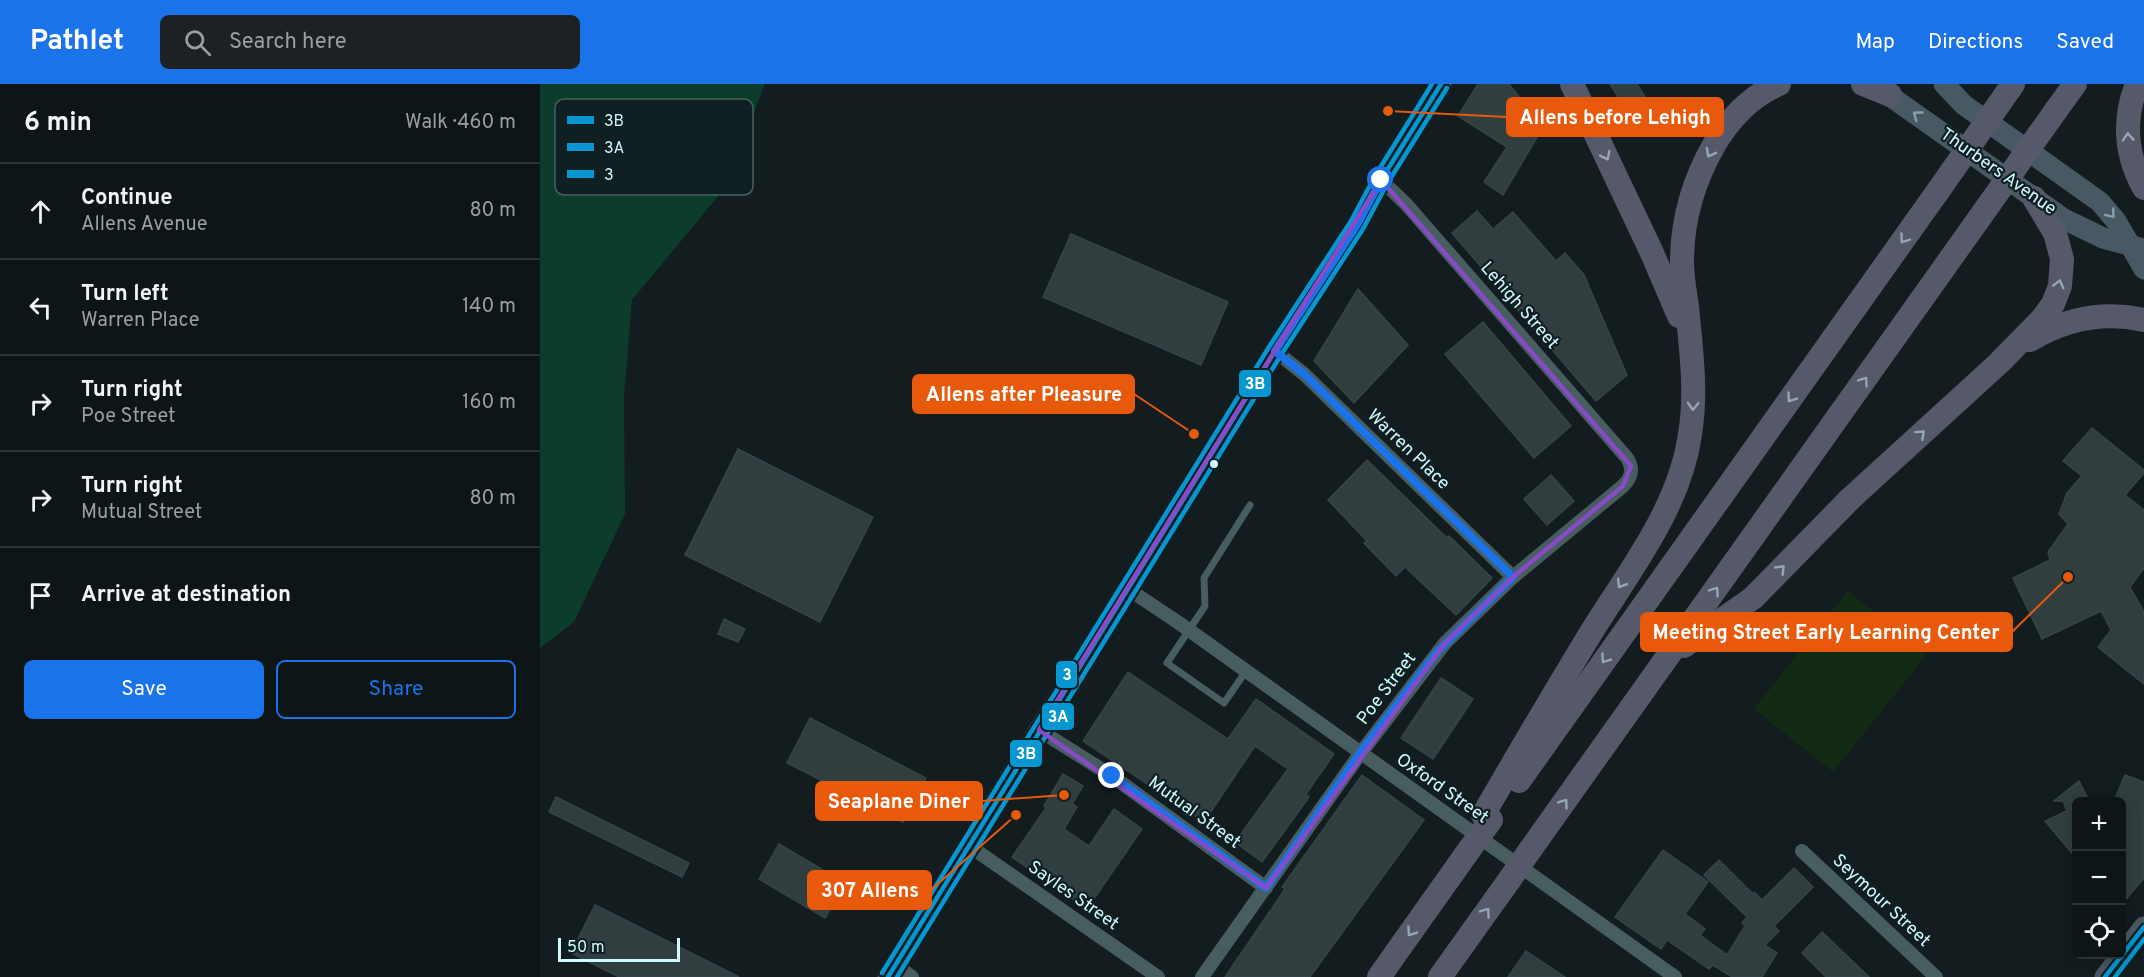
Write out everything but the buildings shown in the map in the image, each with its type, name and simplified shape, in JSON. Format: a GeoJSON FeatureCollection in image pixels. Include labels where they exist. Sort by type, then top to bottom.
{"type":"FeatureCollection","features":[{"type":"Feature","properties":{"kind":"highway"},"geometry":{"type":"LineString","coordinates":[[1572,84],[1667,285],[1685,337],[1693,373]]}},
{"type":"Feature","properties":{"kind":"highway"},"geometry":{"type":"LineString","coordinates":[[1379,977],[1438,894],[1487,817],[1671,499],[1688,449],[1693,412],[1693,373],[1682,263],[1685,224],[1690,202],[1710,152],[1728,124],[1748,102],[1779,84]]}},
{"type":"Feature","properties":{"kind":"highway"},"geometry":{"type":"LineString","coordinates":[[1863,84],[1881,90]]}},
{"type":"Feature","properties":{"kind":"highway"},"geometry":{"type":"LineString","coordinates":[[1487,817],[2013,84]]}},
{"type":"Feature","properties":{"kind":"highway"},"geometry":{"type":"LineString","coordinates":[[1440,977],[2075,84]]}},
{"type":"Feature","properties":{"kind":"highway"},"geometry":{"type":"LineString","coordinates":[[2138,84],[2128,113],[2127,130],[2131,160],[2144,188]]}},
{"type":"Feature","properties":{"kind":"highway"},"geometry":{"type":"LineString","coordinates":[[1669,656],[1753,598],[1850,499],[1999,363],[2043,318],[2057,295],[2062,278],[2062,260],[2059,242],[2051,224],[2034,198]]}},
{"type":"Feature","properties":{"kind":"highway"},"geometry":{"type":"LineString","coordinates":[[1999,363],[2030,340],[2067,323],[2103,316],[2144,320]]}},
{"type":"Feature","properties":{"kind":"main road"},"geometry":{"type":"LineString","coordinates":[[899,973],[968,845],[1275,351],[1357,225],[1381,180],[1441,84]]}},
{"type":"Feature","properties":{"kind":"main road","name":"Thurbers Avenue"},"geometry":{"type":"LineString","coordinates":[[1944,84],[1964,105],[2100,202],[2137,248],[2144,269]]}},
{"type":"Feature","properties":{"kind":"main road","name":"Thurbers Avenue"},"geometry":{"type":"LineString","coordinates":[[1881,90],[2078,227],[2103,238],[2137,248]]}},
{"type":"Feature","properties":{"kind":"main road"},"geometry":{"type":"LineString","coordinates":[[2105,977],[2144,927]]}},
{"type":"Feature","properties":{"kind":"street","name":"Lehigh Street"},"geometry":{"type":"LineString","coordinates":[[1381,180],[1406,204],[1627,458]]}},
{"type":"Feature","properties":{"kind":"street","name":"Warren Place"},"geometry":{"type":"LineString","coordinates":[[1275,351],[1304,374],[1513,577]]}},
{"type":"Feature","properties":{"kind":"street","name":"Poe Street"},"geometry":{"type":"LineString","coordinates":[[1202,977],[1360,753],[1445,643],[1513,577],[1628,481],[1632,472],[1627,458]]}},
{"type":"Feature","properties":{"kind":"street","name":"Oxford Street"},"geometry":{"type":"LineString","coordinates":[[1128,589],[1675,977]]}},
{"type":"Feature","properties":{"kind":"street","name":"Mutual Street"},"geometry":{"type":"LineString","coordinates":[[1039,730],[1108,781],[1266,888]]}},
{"type":"Feature","properties":{"kind":"street","name":"Sayles Street"},"geometry":{"type":"LineString","coordinates":[[968,845],[1158,977]]}},
{"type":"Feature","properties":{"kind":"street","name":"Seymour Street"},"geometry":{"type":"LineString","coordinates":[[1802,851],[1931,975]]}},
{"type":"Feature","properties":{"kind":"lane"},"geometry":{"type":"LineString","coordinates":[[1246,671],[1224,703],[1167,663],[1205,606],[1204,578],[1250,505]]}},
{"type":"Feature","properties":{"kind":"highlighted area"},"geometry":{"type":"Polygon","coordinates":[[[1381,180],[1631,466],[1623,486],[1513,577],[1445,643],[1266,888],[1039,730],[1381,180]]]}},
{"type":"Feature","properties":{"kind":"shaded area"},"geometry":{"type":"Polygon","coordinates":[[[540,84],[765,84],[753,115],[753,99],[555,99],[555,195],[719,195],[632,300],[624,397],[625,514],[574,622],[540,648],[540,84]]]}},
{"type":"Feature","properties":{"kind":"shaded area"},"geometry":{"type":"Polygon","coordinates":[[[1848,591],[1927,654],[1833,772],[1754,709],[1848,591]]]}},
{"type":"Feature","properties":{"kind":"transit line","name":"3"},"geometry":{"type":"LineString","coordinates":[[882,973],[1269,347],[1351,221],[1375,176],[1432,84]]}},
{"type":"Feature","properties":{"kind":"transit line","name":"3B"},"geometry":{"type":"LineString","coordinates":[[888,977],[1275,351],[1357,225],[1381,180],[1441,84]]}},
{"type":"Feature","properties":{"kind":"transit line","name":"3A"},"geometry":{"type":"LineString","coordinates":[[897,977],[1281,355],[1363,229],[1387,184],[1447,88]]}},
{"type":"Feature","properties":{"kind":"transit line","name":"3B"},"geometry":{"type":"LineString","coordinates":[[2105,977],[2144,927]]}},
{"type":"Feature","properties":{"kind":"transit line","name":"3A"},"geometry":{"type":"LineString","coordinates":[[2115,977],[2144,939]]}},
{"type":"Feature","properties":{"kind":"place","name":"Allens before Lehigh"},"geometry":{"type":"Point","coordinates":[1388,111]}},
{"type":"Feature","properties":{"kind":"place","name":"Allens after Pleasure"},"geometry":{"type":"Point","coordinates":[1194,434]}},
{"type":"Feature","properties":{"kind":"place","name":"Meeting Street Early Learning Center"},"geometry":{"type":"Point","coordinates":[2068,577]}},
{"type":"Feature","properties":{"kind":"place","name":"Seaplane Diner"},"geometry":{"type":"Point","coordinates":[1064,795]}},
{"type":"Feature","properties":{"kind":"place","name":"307 Allens"},"geometry":{"type":"Point","coordinates":[1016,815]}},
{"type":"Feature","properties":{"kind":"route"},"geometry":{"type":"LineString","coordinates":[[1112,776],[1266,888],[1360,753],[1438,651],[1513,577],[1304,374],[1275,351],[1357,225],[1381,180]]}}]}
